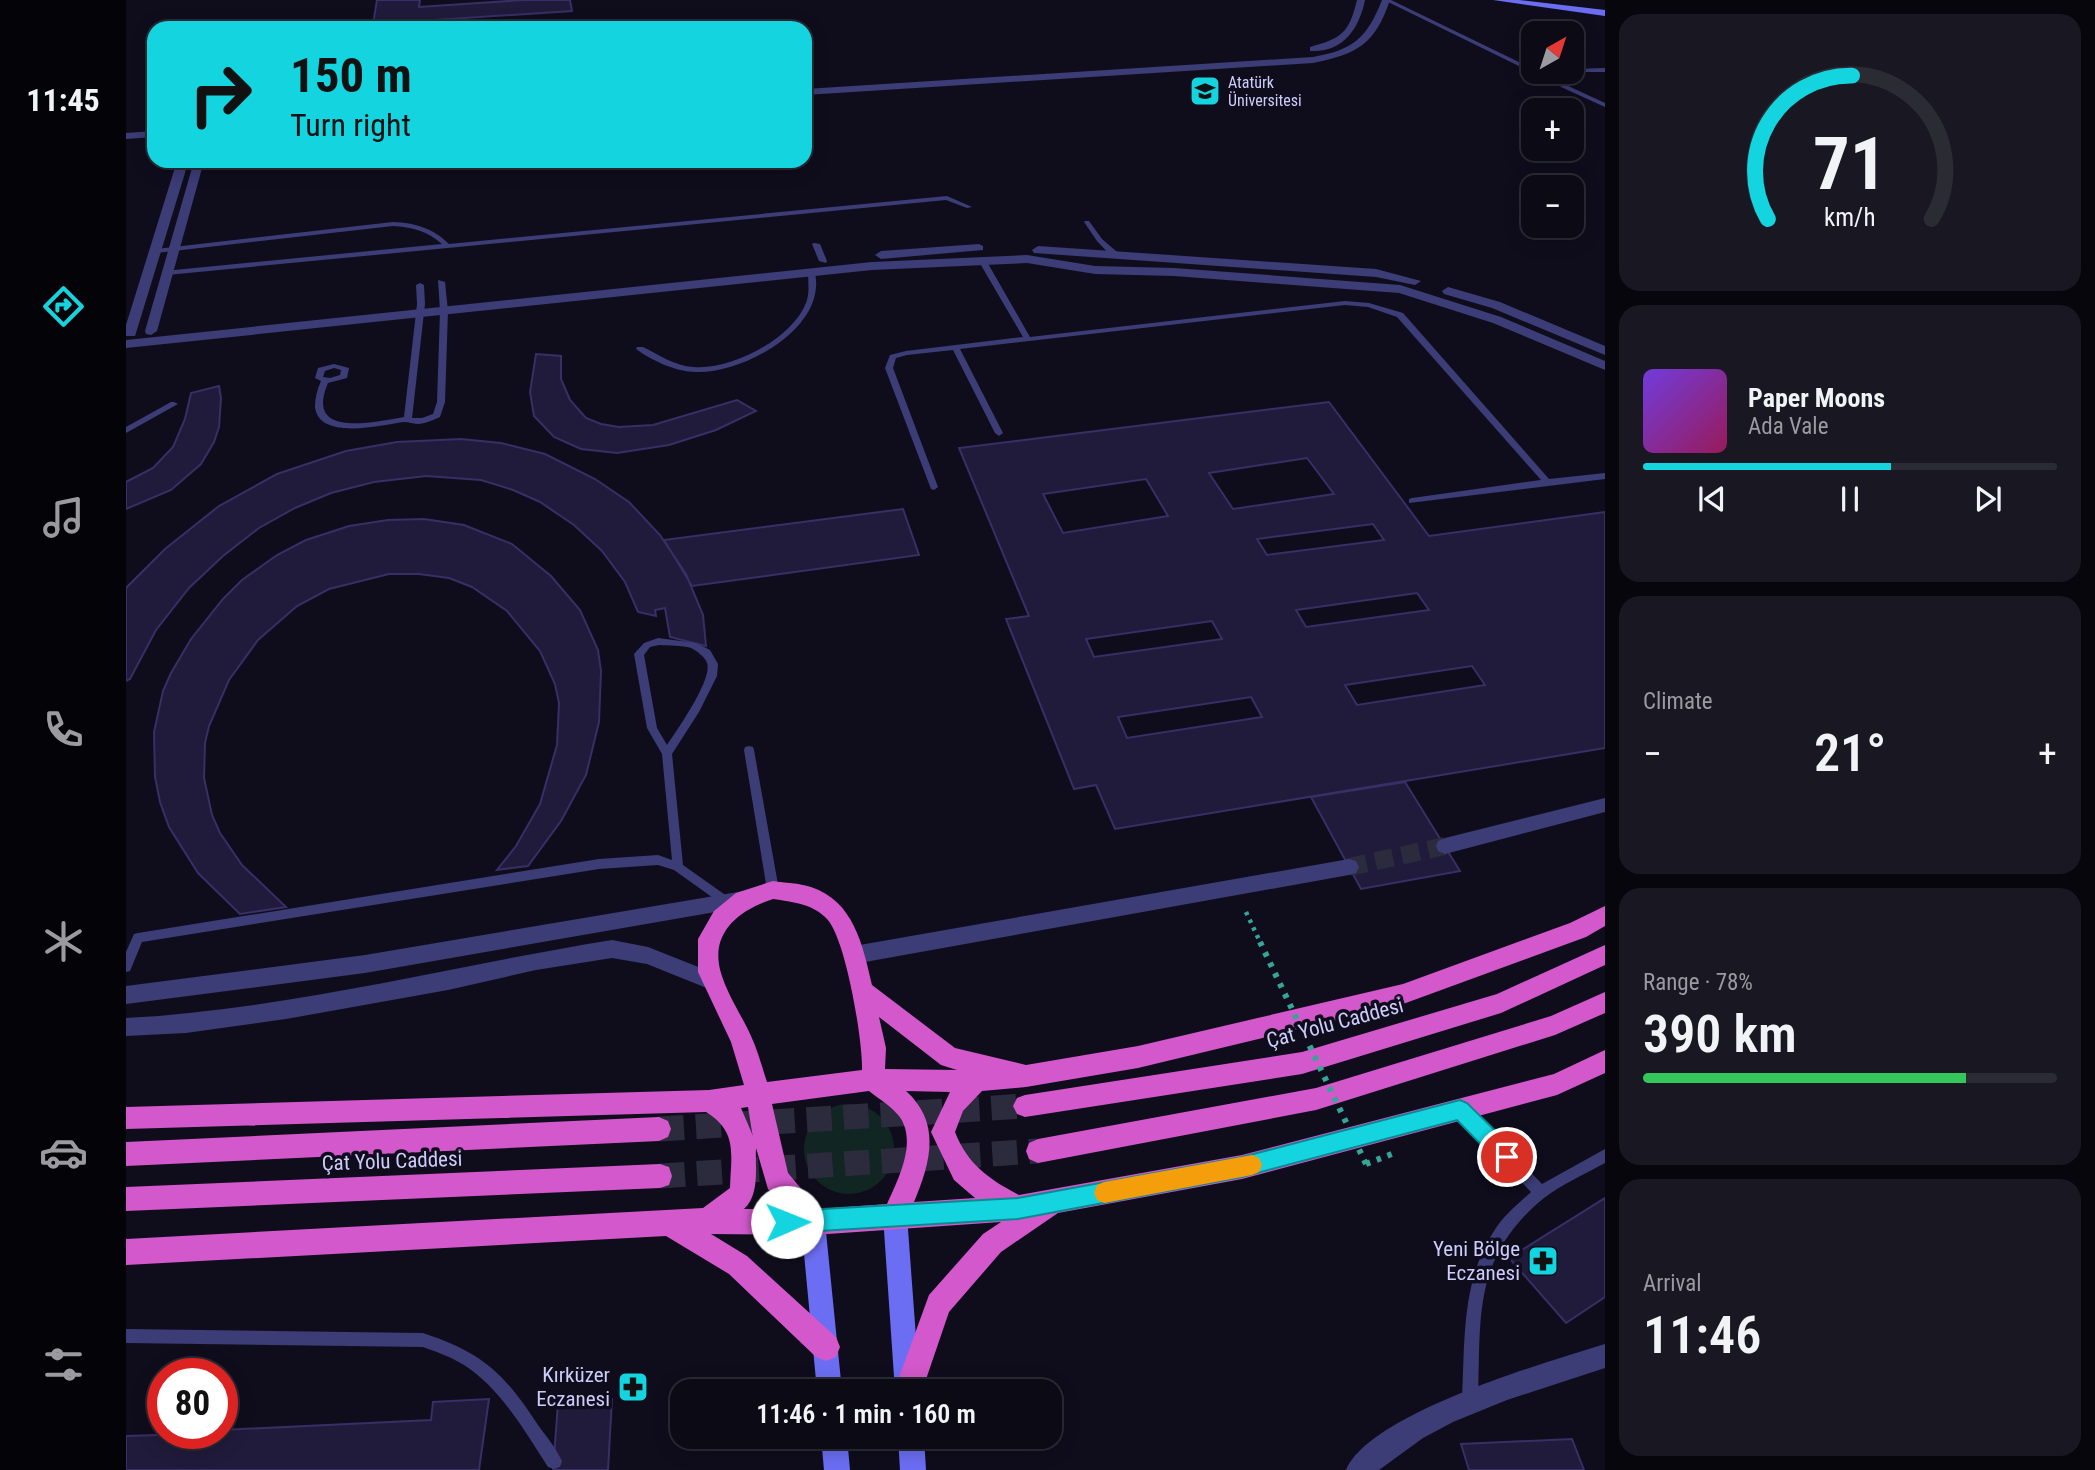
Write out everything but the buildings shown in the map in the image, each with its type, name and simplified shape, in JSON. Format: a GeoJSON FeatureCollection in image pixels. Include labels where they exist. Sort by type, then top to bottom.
{"type":"FeatureCollection","features":[{"type":"Feature","properties":{"kind":"highway"},"geometry":{"type":"LineString","coordinates":[[813,1222],[777,1180],[764,1132],[758,1093],[742,1042],[709,972],[709,939],[735,900],[773,890],[808,895],[835,914],[850,940],[874,1048],[873,1080]]}},
{"type":"Feature","properties":{"kind":"highway"},"geometry":{"type":"LineString","coordinates":[[126,1118],[709,1101],[873,1080],[976,1081],[1026,1076],[1138,1057],[1402,994],[1578,930],[1605,915]]}},
{"type":"Feature","properties":{"kind":"highway","name":"Çat Yolu Caddesi"},"geometry":{"type":"LineString","coordinates":[[1025,1106],[1303,1063],[1501,1003],[1605,955]]}},
{"type":"Feature","properties":{"kind":"highway"},"geometry":{"type":"LineString","coordinates":[[861,990],[949,1057],[1026,1076]]}},
{"type":"Feature","properties":{"kind":"highway"},"geometry":{"type":"LineString","coordinates":[[1038,1150],[1316,1099],[1555,1025],[1605,1002]]}},
{"type":"Feature","properties":{"kind":"highway"},"geometry":{"type":"LineString","coordinates":[[126,1252],[669,1223],[813,1222],[1018,1208],[1242,1167],[1557,1084],[1605,1061]]}},
{"type":"Feature","properties":{"kind":"highway"},"geometry":{"type":"LineString","coordinates":[[873,1080],[909,1109],[919,1136],[918,1164],[895,1216]]}},
{"type":"Feature","properties":{"kind":"highway"},"geometry":{"type":"LineString","coordinates":[[976,1081],[954,1104],[943,1132],[951,1156],[969,1182],[1018,1208]]}},
{"type":"Feature","properties":{"kind":"highway"},"geometry":{"type":"LineString","coordinates":[[708,1222],[742,1194],[744,1144],[732,1115],[709,1101]]}},
{"type":"Feature","properties":{"kind":"highway","name":"Çat Yolu Caddesi"},"geometry":{"type":"LineString","coordinates":[[126,1154],[659,1129]]}},
{"type":"Feature","properties":{"kind":"highway","name":"Çat Yolu Caddesi"},"geometry":{"type":"LineString","coordinates":[[126,1199],[660,1176]]}},
{"type":"Feature","properties":{"kind":"highway"},"geometry":{"type":"LineString","coordinates":[[912,1379],[938,1304],[992,1243],[1056,1201]]}},
{"type":"Feature","properties":{"kind":"highway"},"geometry":{"type":"LineString","coordinates":[[669,1223],[738,1265],[826,1347]]}},
{"type":"Feature","properties":{"kind":"main road"},"geometry":{"type":"LineString","coordinates":[[1497,0],[1605,13]]}},
{"type":"Feature","properties":{"kind":"main road"},"geometry":{"type":"LineString","coordinates":[[1562,0],[1605,5]]}},
{"type":"Feature","properties":{"kind":"main road"},"geometry":{"type":"LineString","coordinates":[[895,1216],[907,1379]]}},
{"type":"Feature","properties":{"kind":"main road"},"geometry":{"type":"LineString","coordinates":[[813,1222],[829,1379]]}},
{"type":"Feature","properties":{"kind":"main road"},"geometry":{"type":"LineString","coordinates":[[835,1449],[837,1470]]}},
{"type":"Feature","properties":{"kind":"main road"},"geometry":{"type":"LineString","coordinates":[[912,1449],[914,1470]]}},
{"type":"Feature","properties":{"kind":"street"},"geometry":{"type":"LineString","coordinates":[[812,82],[1306,51],[1335,44],[1350,35],[1361,0]]}},
{"type":"Feature","properties":{"kind":"street"},"geometry":{"type":"LineString","coordinates":[[812,92],[1313,60],[1342,54],[1362,45],[1381,15],[1386,0]]}},
{"type":"Feature","properties":{"kind":"street"},"geometry":{"type":"LineString","coordinates":[[126,127],[147,126]]}},
{"type":"Feature","properties":{"kind":"street"},"geometry":{"type":"LineString","coordinates":[[126,136],[147,134]]}},
{"type":"Feature","properties":{"kind":"street"},"geometry":{"type":"LineString","coordinates":[[127,337],[180,168]]}},
{"type":"Feature","properties":{"kind":"street"},"geometry":{"type":"LineString","coordinates":[[151,331],[198,168]]}},
{"type":"Feature","properties":{"kind":"street"},"geometry":{"type":"LineString","coordinates":[[443,307],[823,261],[926,250],[986,247],[1376,273],[1420,282],[1496,305],[1605,351]]}},
{"type":"Feature","properties":{"kind":"street"},"geometry":{"type":"LineString","coordinates":[[1083,267],[1087,253]]}},
{"type":"Feature","properties":{"kind":"street"},"geometry":{"type":"LineString","coordinates":[[1110,271],[1116,266],[1114,254]]}},
{"type":"Feature","properties":{"kind":"street"},"geometry":{"type":"LineString","coordinates":[[127,337],[811,273],[1027,259],[1110,271],[1174,272],[1400,289],[1497,320],[1605,366]]}},
{"type":"Feature","properties":{"kind":"street"},"geometry":{"type":"LineString","coordinates":[[127,337],[151,331],[421,309]]}},
{"type":"Feature","properties":{"kind":"street"},"geometry":{"type":"LineString","coordinates":[[1445,846],[1605,805]]}},
{"type":"Feature","properties":{"kind":"street"},"geometry":{"type":"LineString","coordinates":[[853,955],[1349,867]]}},
{"type":"Feature","properties":{"kind":"street"},"geometry":{"type":"LineString","coordinates":[[126,995],[365,964],[735,900]]}},
{"type":"Feature","properties":{"kind":"street"},"geometry":{"type":"LineString","coordinates":[[126,1027],[186,1024],[286,1010],[448,981],[536,961],[612,949],[648,956],[714,982]]}},
{"type":"Feature","properties":{"kind":"street"},"geometry":{"type":"LineString","coordinates":[[1359,1470],[1413,1427],[1470,1401],[1605,1356]]}},
{"type":"Feature","properties":{"kind":"lane"},"geometry":{"type":"LineString","coordinates":[[1386,0],[1521,65]]}},
{"type":"Feature","properties":{"kind":"lane"},"geometry":{"type":"LineString","coordinates":[[1584,71],[1605,70]]}},
{"type":"Feature","properties":{"kind":"lane"},"geometry":{"type":"LineString","coordinates":[[1562,84],[1605,105]]}},
{"type":"Feature","properties":{"kind":"lane"},"geometry":{"type":"LineString","coordinates":[[167,274],[947,198],[969,207]]}},
{"type":"Feature","properties":{"kind":"lane"},"geometry":{"type":"LineString","coordinates":[[1087,222],[1099,240],[1114,254]]}},
{"type":"Feature","properties":{"kind":"lane"},"geometry":{"type":"LineString","coordinates":[[156,251],[393,224],[424,227],[435,233],[447,246]]}},
{"type":"Feature","properties":{"kind":"lane"},"geometry":{"type":"LineString","coordinates":[[1087,253],[1099,240]]}},
{"type":"Feature","properties":{"kind":"lane"},"geometry":{"type":"LineString","coordinates":[[816,244],[823,261]]}},
{"type":"Feature","properties":{"kind":"lane"},"geometry":{"type":"LineString","coordinates":[[982,260],[1028,340]]}},
{"type":"Feature","properties":{"kind":"lane"},"geometry":{"type":"LineString","coordinates":[[640,349],[694,370],[722,369],[741,363],[782,337],[805,312],[814,290],[811,273]]}},
{"type":"Feature","properties":{"kind":"lane"},"geometry":{"type":"LineString","coordinates":[[326,381],[321,388],[318,409],[321,418],[327,422],[346,426],[408,419],[426,421],[437,415],[441,402],[441,282]]}},
{"type":"Feature","properties":{"kind":"lane"},"geometry":{"type":"LineString","coordinates":[[408,419],[421,309],[420,285]]}},
{"type":"Feature","properties":{"kind":"lane"},"geometry":{"type":"LineString","coordinates":[[934,486],[889,368],[893,356],[1345,303],[1369,305],[1399,315],[1548,482]]}},
{"type":"Feature","properties":{"kind":"lane"},"geometry":{"type":"LineString","coordinates":[[956,348],[999,433]]}},
{"type":"Feature","properties":{"kind":"lane"},"geometry":{"type":"LineString","coordinates":[[126,430],[174,404]]}},
{"type":"Feature","properties":{"kind":"lane"},"geometry":{"type":"LineString","coordinates":[[1412,501],[1605,476]]}},
{"type":"Feature","properties":{"kind":"lane"},"geometry":{"type":"LineString","coordinates":[[667,754],[694,712],[713,670],[710,659],[700,649],[658,641],[647,645],[639,654],[652,728],[667,754],[678,867]]}},
{"type":"Feature","properties":{"kind":"lane"},"geometry":{"type":"LineString","coordinates":[[749,750],[773,890]]}},
{"type":"Feature","properties":{"kind":"lane"},"geometry":{"type":"LineString","coordinates":[[126,967],[138,938],[599,864],[658,860],[678,867],[735,900]]}},
{"type":"Feature","properties":{"kind":"lane"},"geometry":{"type":"LineString","coordinates":[[1460,1110],[1541,1192]]}},
{"type":"Feature","properties":{"kind":"lane"},"geometry":{"type":"LineString","coordinates":[[1470,1401],[1475,1302],[1480,1278],[1498,1237],[1510,1221],[1541,1192],[1605,1156]]}},
{"type":"Feature","properties":{"kind":"lane"},"geometry":{"type":"LineString","coordinates":[[126,1336],[423,1340],[451,1347],[478,1363],[503,1388],[554,1461]]}},
{"type":"Feature","properties":{"kind":"path"},"geometry":{"type":"LineString","coordinates":[[1246,912],[1366,1164]]}},
{"type":"Feature","properties":{"kind":"green space"},"geometry":{"type":"Polygon","coordinates":[[[849,1104],[866,1108],[881,1117],[890,1132],[894,1149],[890,1166],[881,1181],[866,1190],[849,1194],[832,1190],[817,1181],[808,1166],[804,1149],[808,1132],[817,1117],[832,1108],[849,1104]]]}},
{"type":"Feature","properties":{"kind":"tunnel"},"geometry":{"type":"LineString","coordinates":[[1349,867],[1445,846]]}},
{"type":"Feature","properties":{"kind":"tunnel"},"geometry":{"type":"LineString","coordinates":[[659,1129],[1025,1106]]}},
{"type":"Feature","properties":{"kind":"tunnel"},"geometry":{"type":"LineString","coordinates":[[660,1176],[1038,1151]]}},
{"type":"Feature","properties":{"kind":"slow traffic"},"geometry":{"type":"LineString","coordinates":[[1104,1193],[1252,1165]]}},
{"type":"Feature","properties":{"kind":"place","name":"Atatürk Üniversitesi"},"geometry":{"type":"Point","coordinates":[1205,91]}},
{"type":"Feature","properties":{"kind":"place","name":"Yeni Bölge Eczanesi"},"geometry":{"type":"Point","coordinates":[1543,1261]}},
{"type":"Feature","properties":{"kind":"place","name":"Kırküzer Eczanesi"},"geometry":{"type":"Point","coordinates":[633,1387]}},
{"type":"Feature","properties":{"kind":"route"},"geometry":{"type":"LineString","coordinates":[[787,1222],[1018,1208],[1242,1167],[1460,1110],[1507,1157]]}}]}
